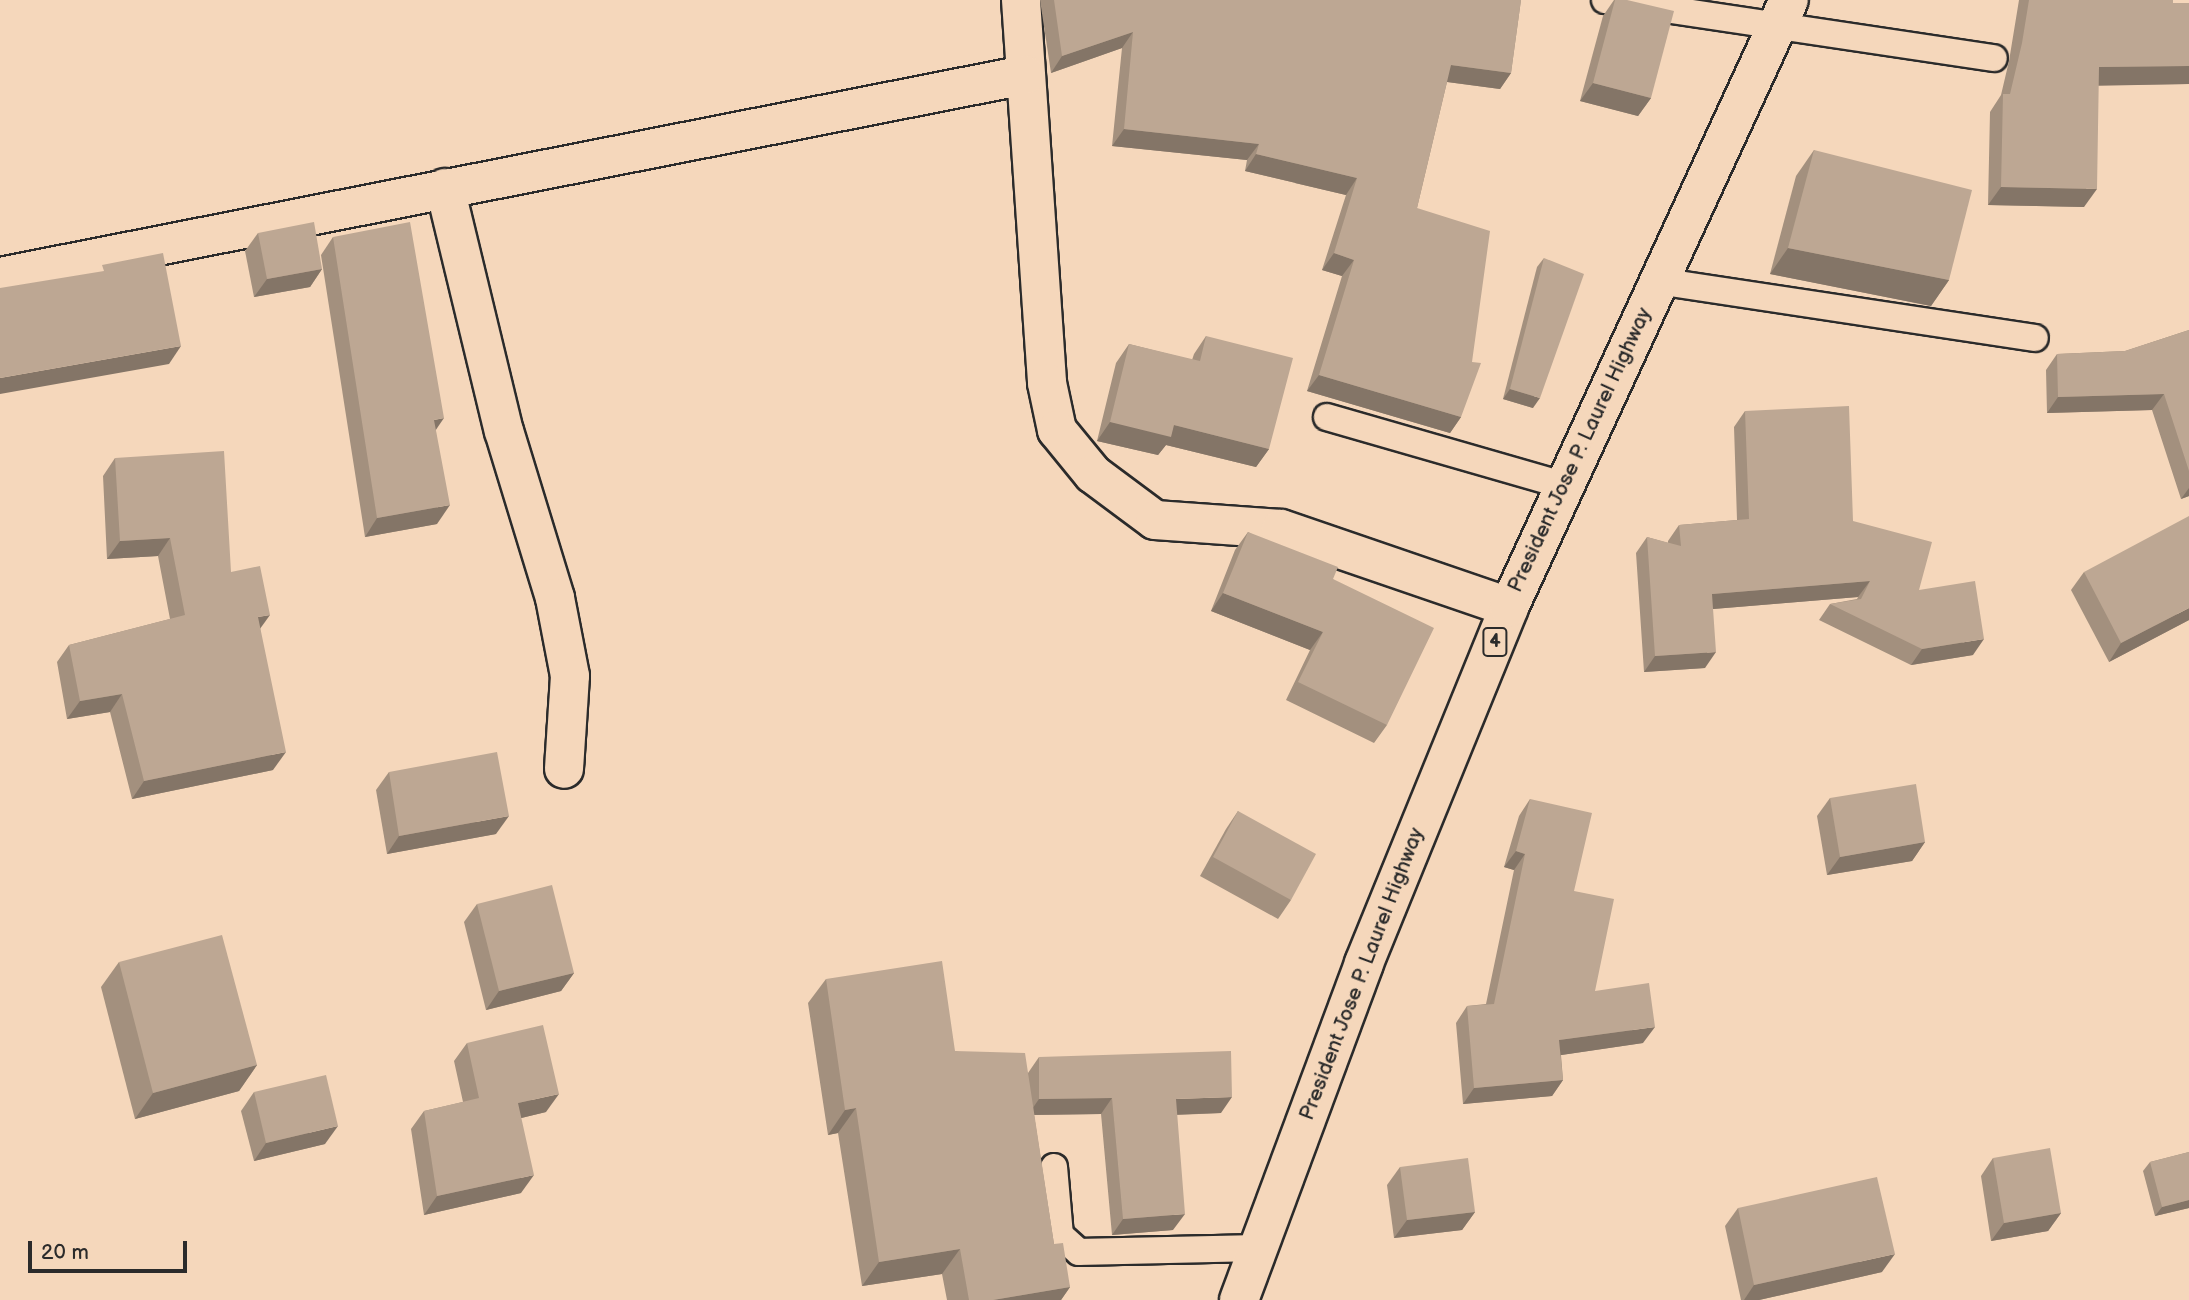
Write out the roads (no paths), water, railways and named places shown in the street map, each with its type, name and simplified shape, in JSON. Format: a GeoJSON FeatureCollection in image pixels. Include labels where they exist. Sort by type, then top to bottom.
{"type":"FeatureCollection","features":[{"type":"Feature","properties":{"kind":"main road"},"geometry":{"type":"LineString","coordinates":[[1021,0],[1047,383],[1058,429],[1093,474],[1155,520],[1282,529],[1509,607]]}},
{"type":"Feature","properties":{"kind":"main road","name":"President Jose P. Laurel Highway"},"geometry":{"type":"LineString","coordinates":[[1238,1300],[1364,963],[1509,607],[1782,14]]}},
{"type":"Feature","properties":{"kind":"main road"},"geometry":{"type":"LineString","coordinates":[[0,277],[1025,75]]}},
{"type":"Feature","properties":{"kind":"main road"},"geometry":{"type":"LineString","coordinates":[[445,188],[504,431],[555,598],[570,676],[564,769]]}},
{"type":"Feature","properties":{"kind":"lane"},"geometry":{"type":"LineString","coordinates":[[1605,0],[1782,14],[1994,58]]}},
{"type":"Feature","properties":{"kind":"lane"},"geometry":{"type":"LineString","coordinates":[[1658,281],[2035,338]]}},
{"type":"Feature","properties":{"kind":"lane"},"geometry":{"type":"LineString","coordinates":[[1327,417],[1563,485]]}},
{"type":"Feature","properties":{"kind":"lane"},"geometry":{"type":"LineString","coordinates":[[1054,1167],[1060,1234],[1079,1252],[1257,1248]]}}]}
